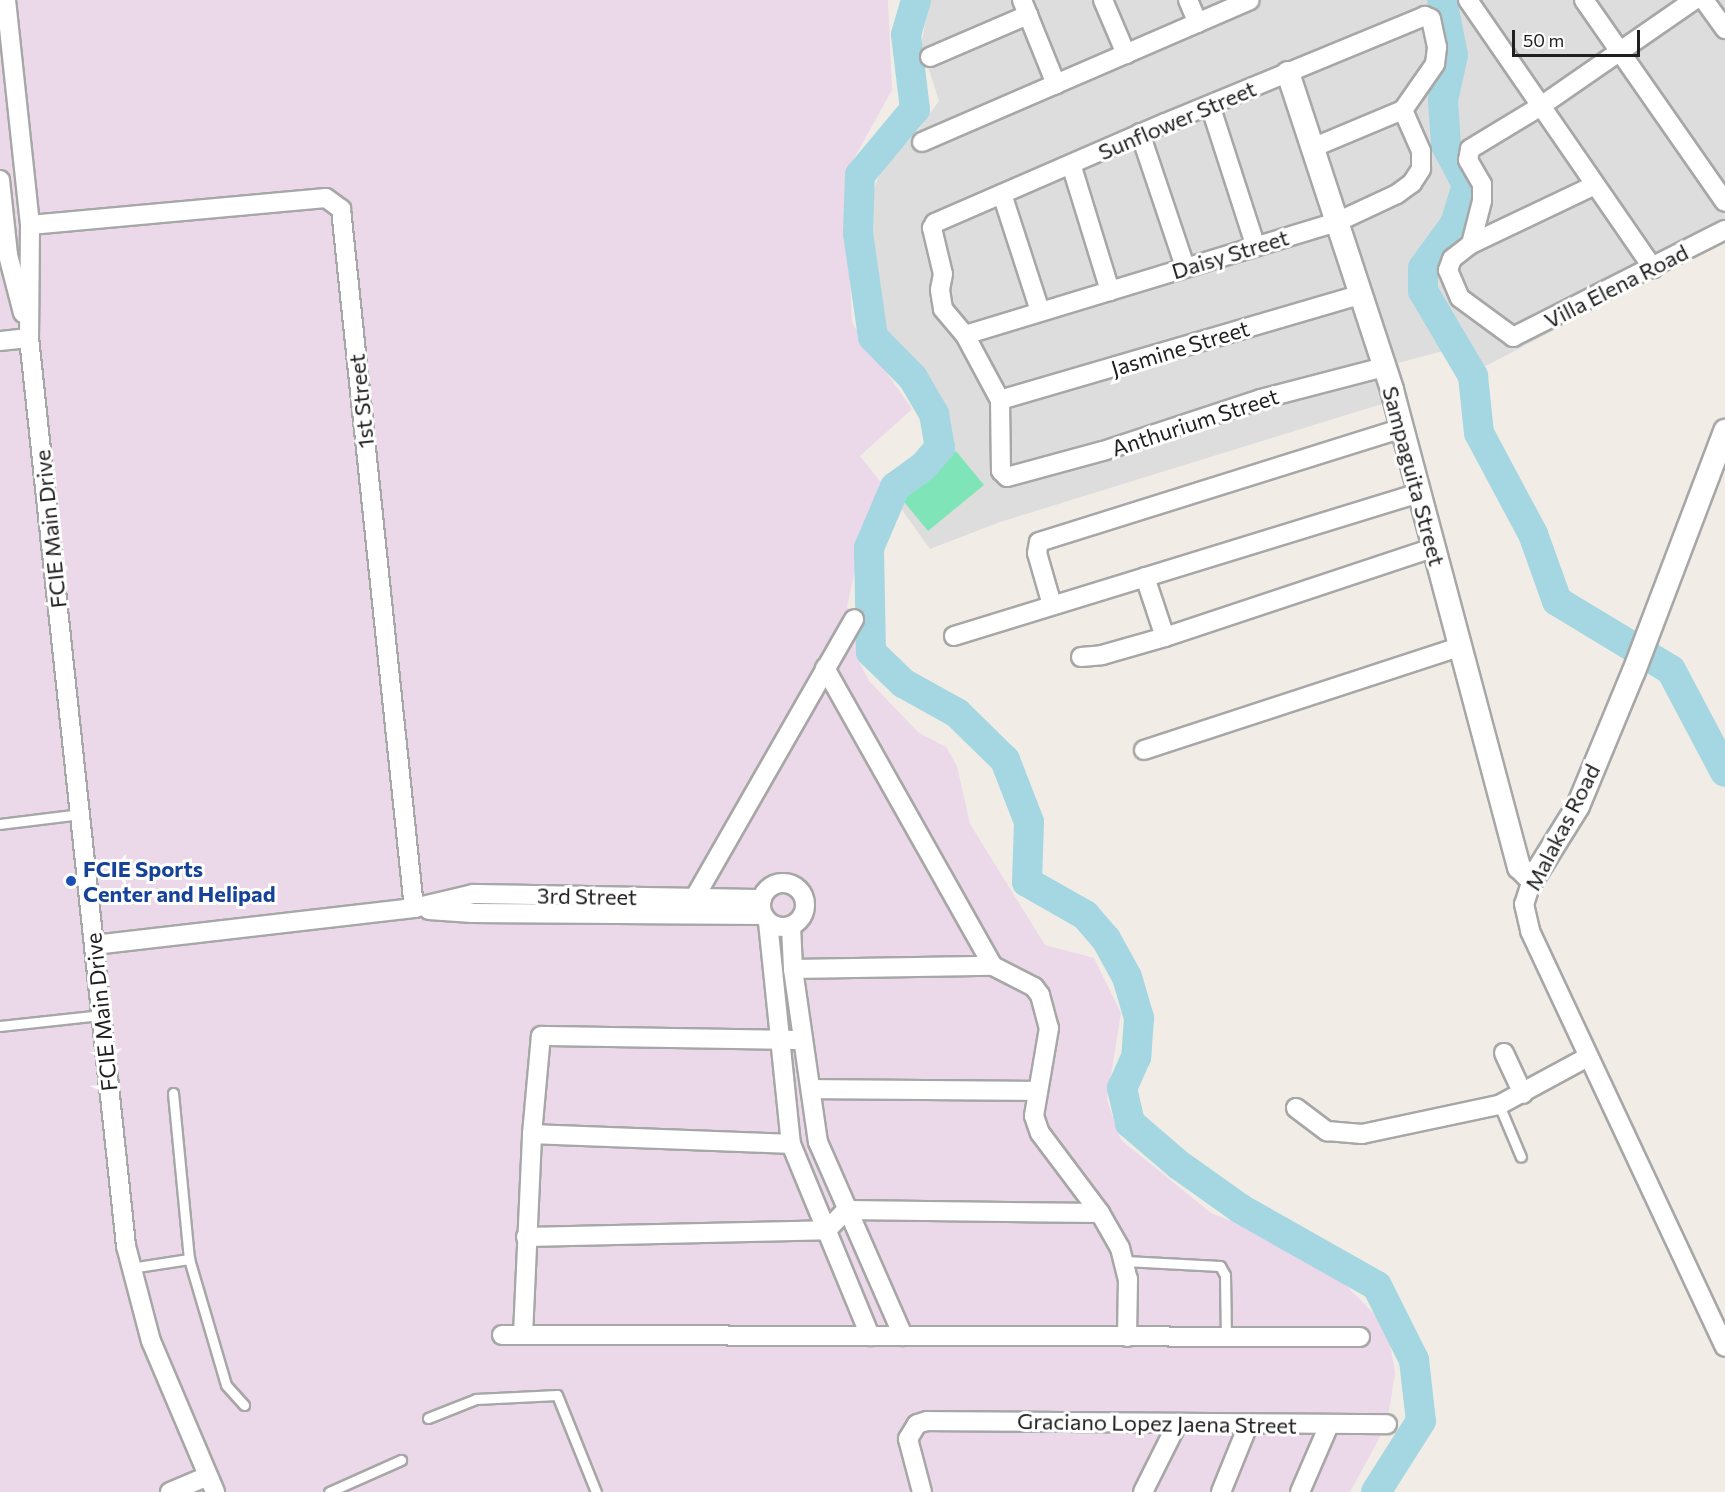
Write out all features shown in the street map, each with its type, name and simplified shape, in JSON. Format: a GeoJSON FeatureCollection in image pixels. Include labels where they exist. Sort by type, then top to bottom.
{"type":"FeatureCollection","features":[{"type":"Feature","properties":{"kind":"street","name":"FCIE Main Drive"},"geometry":{"type":"LineString","coordinates":[[6,0],[30,225],[29,338],[130,1268],[151,1341],[211,1484]]}},
{"type":"Feature","properties":{"kind":"street"},"geometry":{"type":"LineString","coordinates":[[1103,0],[1126,54]]}},
{"type":"Feature","properties":{"kind":"street"},"geometry":{"type":"LineString","coordinates":[[1188,0],[1198,22]]}},
{"type":"Feature","properties":{"kind":"street"},"geometry":{"type":"LineString","coordinates":[[922,142],[1250,0]]}},
{"type":"Feature","properties":{"kind":"street"},"geometry":{"type":"LineString","coordinates":[[1468,0],[1653,268]]}},
{"type":"Feature","properties":{"kind":"street"},"geometry":{"type":"LineString","coordinates":[[1584,0],[1725,202]]}},
{"type":"Feature","properties":{"kind":"street"},"geometry":{"type":"LineString","coordinates":[[1471,244],[1482,201],[1482,184],[1468,160],[1470,149],[1541,106],[1694,0]]}},
{"type":"Feature","properties":{"kind":"street"},"geometry":{"type":"LineString","coordinates":[[1704,0],[1724,24]]}},
{"type":"Feature","properties":{"kind":"street"},"geometry":{"type":"LineString","coordinates":[[930,57],[1024,7],[1056,84]]}},
{"type":"Feature","properties":{"kind":"street","name":"Sunflower Street"},"geometry":{"type":"LineString","coordinates":[[965,335],[943,309],[940,290],[943,274],[932,228],[935,223],[1140,133],[1425,16],[1435,24],[1435,63],[1403,110]]}},
{"type":"Feature","properties":{"kind":"street","name":"Sampaguita Street"},"geometry":{"type":"LineString","coordinates":[[1288,73],[1402,428],[1519,867],[1532,880]]}},
{"type":"Feature","properties":{"kind":"street"},"geometry":{"type":"LineString","coordinates":[[1209,105],[1256,247]]}},
{"type":"Feature","properties":{"kind":"street"},"geometry":{"type":"LineString","coordinates":[[1312,148],[1403,110]]}},
{"type":"Feature","properties":{"kind":"street","name":"Daisy Street"},"geometry":{"type":"LineString","coordinates":[[965,335],[1337,222],[1397,194],[1412,183],[1421,169],[1421,152],[1403,110]]}},
{"type":"Feature","properties":{"kind":"street"},"geometry":{"type":"LineString","coordinates":[[1140,133],[1185,267]]}},
{"type":"Feature","properties":{"kind":"street"},"geometry":{"type":"LineString","coordinates":[[1071,164],[1110,291]]}},
{"type":"Feature","properties":{"kind":"street","name":"FCIE Main Drive"},"geometry":{"type":"LineString","coordinates":[[0,180],[8,255],[29,338]]}},
{"type":"Feature","properties":{"kind":"street"},"geometry":{"type":"LineString","coordinates":[[1471,244],[1595,184]]}},
{"type":"Feature","properties":{"kind":"street"},"geometry":{"type":"LineString","coordinates":[[1002,194],[1040,311]]}},
{"type":"Feature","properties":{"kind":"street","name":"1st Street"},"geometry":{"type":"LineString","coordinates":[[30,225],[326,198],[341,209],[414,908]]}},
{"type":"Feature","properties":{"kind":"street","name":"Villa Elena Road"},"geometry":{"type":"LineString","coordinates":[[1471,244],[1452,259],[1448,270],[1460,298],[1506,335],[1521,334],[1725,230]]}},
{"type":"Feature","properties":{"kind":"street","name":"Jasmine Street"},"geometry":{"type":"LineString","coordinates":[[1000,400],[1360,295]]}},
{"type":"Feature","properties":{"kind":"street"},"geometry":{"type":"LineString","coordinates":[[965,335],[1000,400]]}},
{"type":"Feature","properties":{"kind":"street"},"geometry":{"type":"LineString","coordinates":[[0,341],[29,338]]}},
{"type":"Feature","properties":{"kind":"street","name":"Anthurium Street"},"geometry":{"type":"LineString","coordinates":[[1000,400],[1001,471],[1007,477],[1103,451],[1261,399],[1384,367]]}},
{"type":"Feature","properties":{"kind":"street"},"geometry":{"type":"LineString","coordinates":[[1052,605],[1037,553],[1039,542],[1402,428]]}},
{"type":"Feature","properties":{"kind":"street","name":"Malakas Road"},"geometry":{"type":"LineString","coordinates":[[1725,431],[1649,634],[1578,806],[1532,880],[1524,903],[1530,932],[1586,1058],[1710,1310],[1725,1347]]}},
{"type":"Feature","properties":{"kind":"street"},"geometry":{"type":"LineString","coordinates":[[954,636],[1420,493]]}},
{"type":"Feature","properties":{"kind":"street"},"geometry":{"type":"LineString","coordinates":[[1081,657],[1102,655],[1165,637],[1433,548]]}},
{"type":"Feature","properties":{"kind":"street"},"geometry":{"type":"LineString","coordinates":[[1145,577],[1165,637]]}},
{"type":"Feature","properties":{"kind":"street"},"geometry":{"type":"LineString","coordinates":[[694,906],[854,619]]}},
{"type":"Feature","properties":{"kind":"street"},"geometry":{"type":"LineString","coordinates":[[1144,750],[1460,647]]}},
{"type":"Feature","properties":{"kind":"street"},"geometry":{"type":"LineString","coordinates":[[825,668],[993,966]]}},
{"type":"Feature","properties":{"kind":"street"},"geometry":{"type":"LineString","coordinates":[[870,1336],[791,1144],[764,912],[772,886],[781,884],[800,891],[804,911],[791,926],[793,969],[818,1142],[903,1336]]}},
{"type":"Feature","properties":{"kind":"street","name":"3rd Street"},"geometry":{"type":"LineString","coordinates":[[94,945],[414,908],[472,913],[694,906],[764,912]]}},
{"type":"Feature","properties":{"kind":"street"},"geometry":{"type":"LineString","coordinates":[[764,912],[791,926]]}},
{"type":"Feature","properties":{"kind":"street"},"geometry":{"type":"LineString","coordinates":[[793,969],[993,966],[1034,987],[1041,995],[1049,1028],[1036,1091],[1034,1116],[1040,1133],[1100,1213],[1125,1261],[1127,1337]]}},
{"type":"Feature","properties":{"kind":"street"},"geometry":{"type":"LineString","coordinates":[[523,1335],[531,1134],[539,1040],[546,1034],[803,1040]]}},
{"type":"Feature","properties":{"kind":"street"},"geometry":{"type":"LineString","coordinates":[[1504,1053],[1523,1094]]}},
{"type":"Feature","properties":{"kind":"street"},"geometry":{"type":"LineString","coordinates":[[1296,1108],[1327,1131],[1362,1134],[1499,1105],[1586,1058]]}},
{"type":"Feature","properties":{"kind":"street"},"geometry":{"type":"LineString","coordinates":[[811,1089],[1036,1091]]}},
{"type":"Feature","properties":{"kind":"street"},"geometry":{"type":"LineString","coordinates":[[531,1134],[791,1144]]}},
{"type":"Feature","properties":{"kind":"street"},"geometry":{"type":"LineString","coordinates":[[526,1237],[827,1230],[846,1210],[1100,1213]]}},
{"type":"Feature","properties":{"kind":"street"},"geometry":{"type":"LineString","coordinates":[[502,1335],[1360,1337]]}},
{"type":"Feature","properties":{"kind":"street","name":"Graciano Lopez Jaena Street"},"geometry":{"type":"LineString","coordinates":[[922,1492],[908,1439],[917,1424],[927,1421],[1387,1424]]}},
{"type":"Feature","properties":{"kind":"street"},"geometry":{"type":"LineString","coordinates":[[1143,1492],[1177,1424]]}},
{"type":"Feature","properties":{"kind":"street"},"geometry":{"type":"LineString","coordinates":[[1221,1492],[1249,1424]]}},
{"type":"Feature","properties":{"kind":"street"},"geometry":{"type":"LineString","coordinates":[[1300,1492],[1329,1425]]}},
{"type":"Feature","properties":{"kind":"street"},"geometry":{"type":"LineString","coordinates":[[170,1492],[211,1484]]}},
{"type":"Feature","properties":{"kind":"lane"},"geometry":{"type":"LineString","coordinates":[[0,824],[80,814]]}},
{"type":"Feature","properties":{"kind":"lane"},"geometry":{"type":"LineString","coordinates":[[0,1026],[102,1015]]}},
{"type":"Feature","properties":{"kind":"lane"},"geometry":{"type":"LineString","coordinates":[[173,1093],[189,1259],[226,1385],[244,1405]]}},
{"type":"Feature","properties":{"kind":"lane"},"geometry":{"type":"LineString","coordinates":[[1499,1105],[1521,1157]]}},
{"type":"Feature","properties":{"kind":"lane"},"geometry":{"type":"LineString","coordinates":[[130,1268],[189,1259]]}},
{"type":"Feature","properties":{"kind":"lane"},"geometry":{"type":"LineString","coordinates":[[1125,1261],[1220,1266],[1225,1275],[1226,1337]]}},
{"type":"Feature","properties":{"kind":"lane"},"geometry":{"type":"LineString","coordinates":[[428,1418],[476,1399],[557,1395],[596,1492]]}},
{"type":"Feature","properties":{"kind":"lane"},"geometry":{"type":"LineString","coordinates":[[329,1492],[400,1461]]}},
{"type":"Feature","properties":{"kind":"shaded area"},"geometry":{"type":"Polygon","coordinates":[[[0,0],[888,0],[892,90],[846,173],[852,323],[912,409],[860,456],[886,489],[860,546],[847,607],[860,619],[858,660],[869,681],[919,733],[946,747],[957,766],[970,824],[1045,945],[1094,958],[1121,1013],[1107,1100],[1121,1140],[1211,1213],[1274,1238],[1340,1279],[1378,1318],[1390,1343],[1395,1373],[1387,1424],[1350,1492],[0,1492],[0,0]]]}},
{"type":"Feature","properties":{"kind":"shaded area"},"geometry":{"type":"Polygon","coordinates":[[[930,0],[1438,0],[1444,43],[1445,77],[1438,103],[1442,147],[1461,185],[1455,211],[1418,261],[1416,289],[1426,316],[1451,349],[1398,363],[1408,396],[1000,522],[930,549],[892,496],[947,451],[945,421],[921,376],[881,322],[868,208],[883,162],[912,138],[939,101],[921,45],[930,0]]]}},
{"type":"Feature","properties":{"kind":"shaded area"},"geometry":{"type":"Polygon","coordinates":[[[1449,0],[1725,0],[1725,241],[1484,367],[1432,291],[1432,268],[1458,235],[1473,205],[1474,190],[1455,146],[1450,102],[1460,63],[1449,0]]]}},
{"type":"Feature","properties":{"kind":"green space"},"geometry":{"type":"Polygon","coordinates":[[[956,451],[984,485],[928,531],[900,497],[956,451]]]}},
{"type":"Feature","properties":{"kind":"waterway"},"geometry":{"type":"LineString","coordinates":[[916,0],[906,35],[915,109],[860,175],[858,233],[873,337],[913,378],[934,414],[940,447],[924,466],[895,487],[869,548],[871,652],[903,683],[957,713],[1005,760],[1029,822],[1027,882],[1085,915],[1106,939],[1127,977],[1139,1018],[1136,1057],[1122,1088],[1130,1123],[1179,1165],[1241,1209],[1377,1286],[1414,1360],[1421,1421],[1376,1492]]}},
{"type":"Feature","properties":{"kind":"waterway"},"geometry":{"type":"LineString","coordinates":[[1442,0],[1453,55],[1443,100],[1446,145],[1467,185],[1455,224],[1423,268],[1423,291],[1473,376],[1479,433],[1533,534],[1557,601],[1671,670],[1725,772]]}},
{"type":"Feature","properties":{"kind":"place","name":"FCIE Sports Center and Helipad"},"geometry":{"type":"Point","coordinates":[71,881]}}]}
